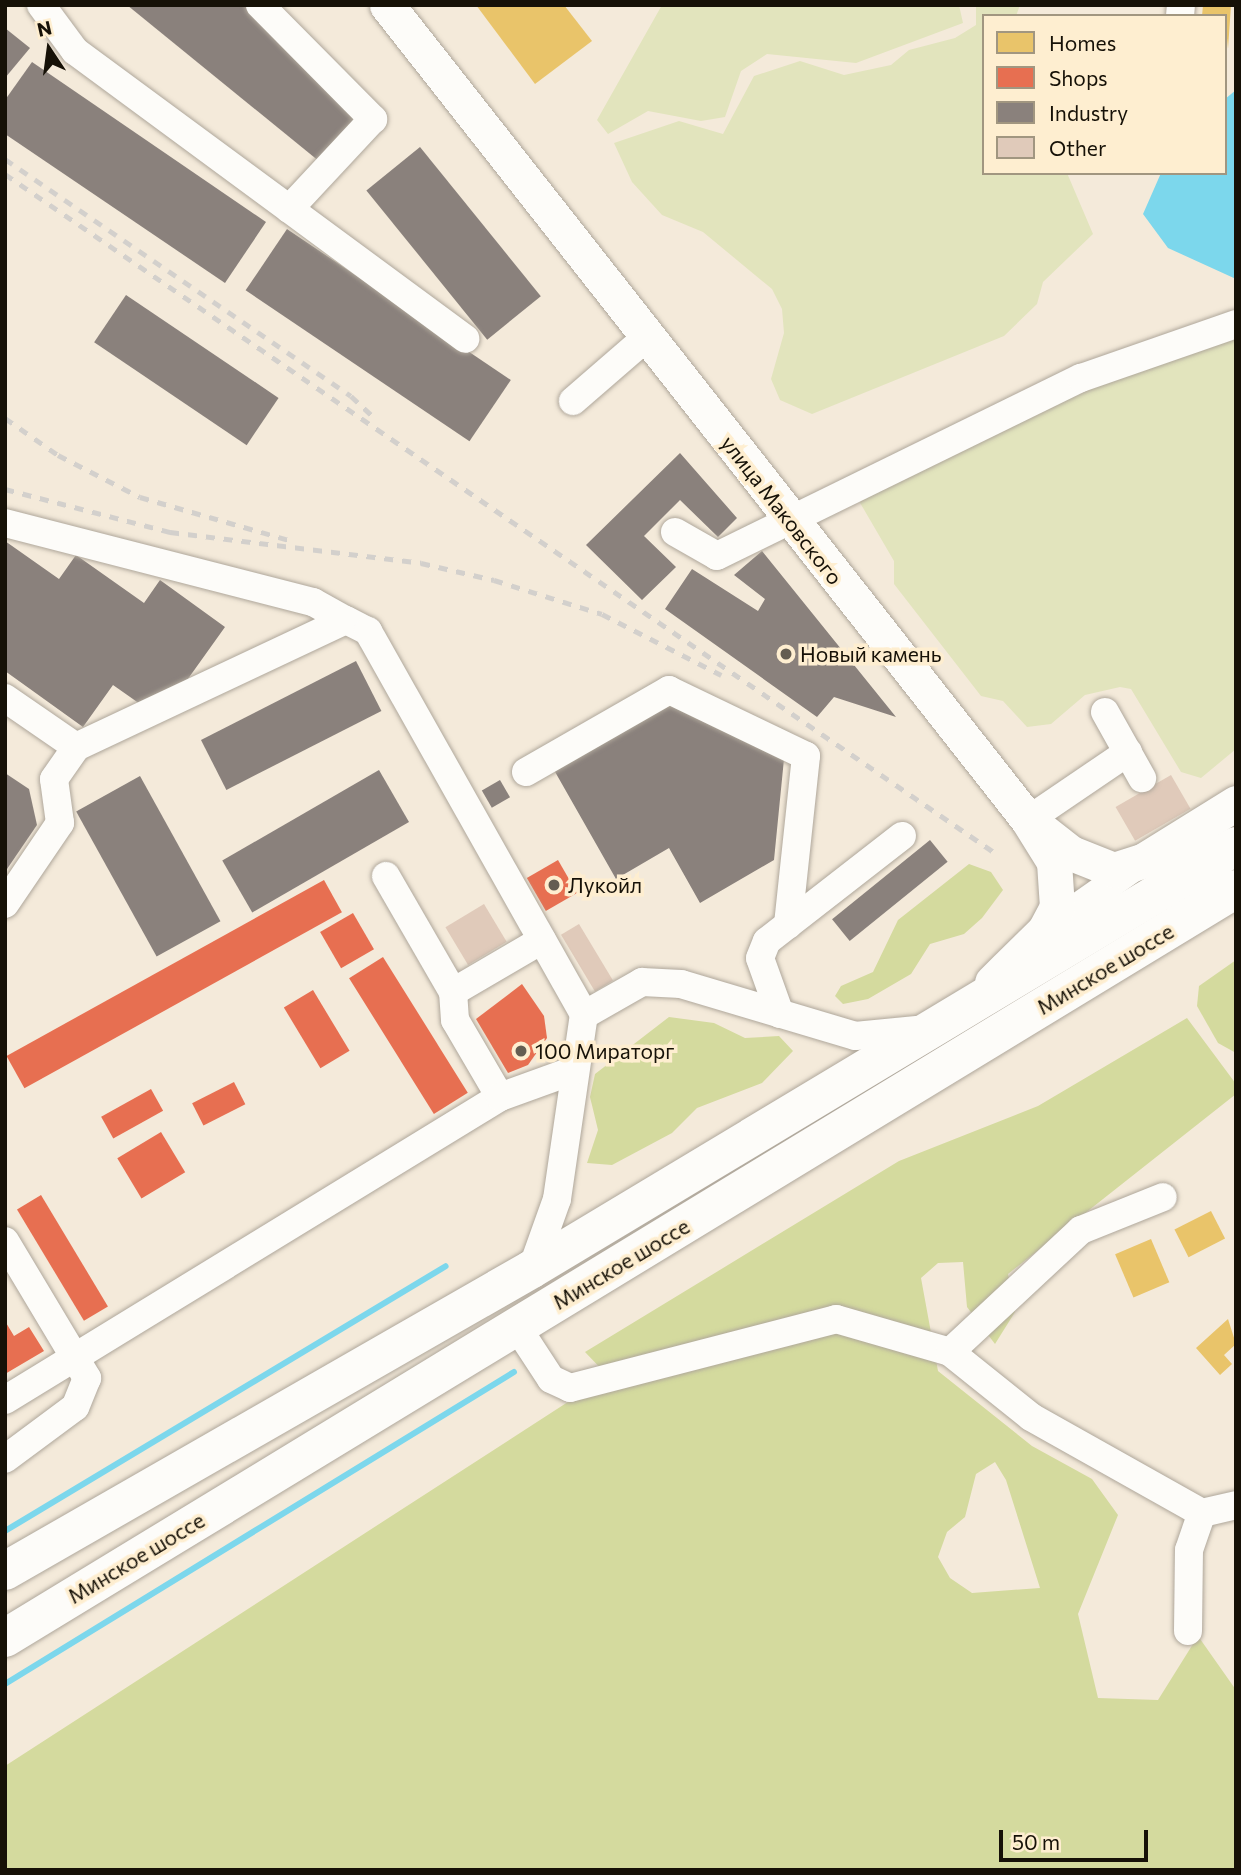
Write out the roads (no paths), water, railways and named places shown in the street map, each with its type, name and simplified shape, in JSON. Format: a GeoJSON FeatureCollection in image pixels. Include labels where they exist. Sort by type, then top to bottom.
{"type":"FeatureCollection","features":[{"type":"Feature","properties":{"kind":"highway","name":"Минское шоссе"},"geometry":{"type":"LineString","coordinates":[[11,1563],[532,1269],[951,1020],[1236,846]]}},
{"type":"Feature","properties":{"kind":"highway","name":"Минское шоссе"},"geometry":{"type":"LineString","coordinates":[[5,1638],[1236,889]]}},
{"type":"Feature","properties":{"kind":"main road","name":"улица Маковского"},"geometry":{"type":"LineString","coordinates":[[387,5],[1028,820],[1054,862],[1060,886],[1045,930],[951,1020]]}},
{"type":"Feature","properties":{"kind":"main road"},"geometry":{"type":"LineString","coordinates":[[1028,820],[1095,866],[1114,870],[1144,860],[1236,803]]}},
{"type":"Feature","properties":{"kind":"street"},"geometry":{"type":"LineString","coordinates":[[41,5],[75,51],[466,339]]}},
{"type":"Feature","properties":{"kind":"street"},"geometry":{"type":"LineString","coordinates":[[260,5],[373,119],[289,209]]}},
{"type":"Feature","properties":{"kind":"street"},"geometry":{"type":"LineString","coordinates":[[675,531],[717,556],[1081,377],[1236,324]]}},
{"type":"Feature","properties":{"kind":"street"},"geometry":{"type":"LineString","coordinates":[[573,401],[647,337]]}},
{"type":"Feature","properties":{"kind":"street"},"geometry":{"type":"LineString","coordinates":[[5,523],[313,603],[368,631],[584,1015],[572,1071],[557,1199],[532,1269]]}},
{"type":"Feature","properties":{"kind":"street"},"geometry":{"type":"LineString","coordinates":[[5,904],[61,823],[54,779],[76,747],[346,620]]}},
{"type":"Feature","properties":{"kind":"street"},"geometry":{"type":"LineString","coordinates":[[526,772],[669,690],[806,756],[788,925]]}},
{"type":"Feature","properties":{"kind":"street"},"geometry":{"type":"LineString","coordinates":[[5,698],[76,747]]}},
{"type":"Feature","properties":{"kind":"street"},"geometry":{"type":"LineString","coordinates":[[1105,712],[1142,778]]}},
{"type":"Feature","properties":{"kind":"street"},"geometry":{"type":"LineString","coordinates":[[1028,820],[1128,752]]}},
{"type":"Feature","properties":{"kind":"street"},"geometry":{"type":"LineString","coordinates":[[780,1014],[760,958],[767,941],[902,836]]}},
{"type":"Feature","properties":{"kind":"street"},"geometry":{"type":"LineString","coordinates":[[1045,930],[1144,860]]}},
{"type":"Feature","properties":{"kind":"street"},"geometry":{"type":"LineString","coordinates":[[386,876],[453,992],[455,1020],[500,1097]]}},
{"type":"Feature","properties":{"kind":"street"},"geometry":{"type":"LineString","coordinates":[[1127,955],[1236,902]]}},
{"type":"Feature","properties":{"kind":"street"},"geometry":{"type":"LineString","coordinates":[[453,992],[542,940]]}},
{"type":"Feature","properties":{"kind":"street"},"geometry":{"type":"LineString","coordinates":[[584,1015],[642,982],[681,984],[855,1036],[888,1037],[951,1020]]}},
{"type":"Feature","properties":{"kind":"street"},"geometry":{"type":"LineString","coordinates":[[5,1400],[500,1097],[572,1071]]}},
{"type":"Feature","properties":{"kind":"street"},"geometry":{"type":"LineString","coordinates":[[950,1352],[1081,1230],[1163,1197]]}},
{"type":"Feature","properties":{"kind":"street"},"geometry":{"type":"LineString","coordinates":[[5,1241],[87,1378],[75,1407],[5,1459]]}},
{"type":"Feature","properties":{"kind":"street"},"geometry":{"type":"LineString","coordinates":[[517,1327],[551,1379],[570,1388],[836,1319],[950,1352],[1031,1417],[1202,1513],[1236,1505]]}},
{"type":"Feature","properties":{"kind":"street"},"geometry":{"type":"LineString","coordinates":[[1188,1631],[1189,1550],[1202,1513]]}},
{"type":"Feature","properties":{"kind":"water"},"geometry":{"type":"Polygon","coordinates":[[[1236,90],[1236,279],[1168,248],[1143,214],[1160,175],[1227,175],[1227,97],[1236,90]]]}},
{"type":"Feature","properties":{"kind":"waterway"},"geometry":{"type":"LineString","coordinates":[[5,1531],[446,1266]]}},
{"type":"Feature","properties":{"kind":"waterway"},"geometry":{"type":"LineString","coordinates":[[5,1684],[514,1372]]}},
{"type":"Feature","properties":{"kind":"railway"},"geometry":{"type":"LineString","coordinates":[[5,159],[351,396],[376,419]]}},
{"type":"Feature","properties":{"kind":"railway"},"geometry":{"type":"LineString","coordinates":[[5,174],[995,853]]}},
{"type":"Feature","properties":{"kind":"railway"},"geometry":{"type":"LineString","coordinates":[[5,418],[58,455],[140,497],[292,541]]}},
{"type":"Feature","properties":{"kind":"railway"},"geometry":{"type":"LineString","coordinates":[[5,489],[170,532],[421,563],[494,580],[602,614],[721,675]]}},
{"type":"Feature","properties":{"kind":"place","name":"Новый камень"},"geometry":{"type":"Point","coordinates":[786,654]}},
{"type":"Feature","properties":{"kind":"place","name":"Лукойл"},"geometry":{"type":"Point","coordinates":[554,885]}},
{"type":"Feature","properties":{"kind":"place","name":"100 Мираторг"},"geometry":{"type":"Point","coordinates":[521,1051]}}]}
